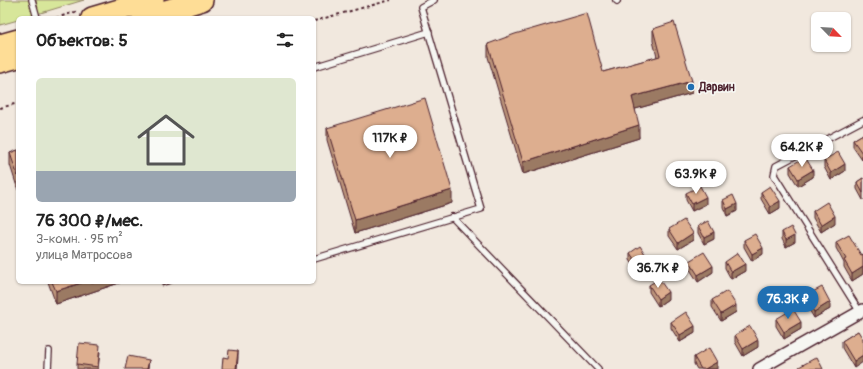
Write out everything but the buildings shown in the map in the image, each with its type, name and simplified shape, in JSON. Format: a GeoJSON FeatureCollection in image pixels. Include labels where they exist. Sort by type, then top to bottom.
{"type":"FeatureCollection","features":[{"type":"Feature","properties":{"kind":"highway"},"geometry":{"type":"LineString","coordinates":[[99,16],[152,0]]}},
{"type":"Feature","properties":{"kind":"highway"},"geometry":{"type":"LineString","coordinates":[[150,16],[202,0]]}},
{"type":"Feature","properties":{"kind":"highway"},"geometry":{"type":"LineString","coordinates":[[0,46],[16,41]]}},
{"type":"Feature","properties":{"kind":"highway"},"geometry":{"type":"LineString","coordinates":[[0,62],[16,58]]}},
{"type":"Feature","properties":{"kind":"street"},"geometry":{"type":"LineString","coordinates":[[759,369],[861,311]]}},
{"type":"Feature","properties":{"kind":"lane"},"geometry":{"type":"LineString","coordinates":[[32,0],[37,16]]}},
{"type":"Feature","properties":{"kind":"lane"},"geometry":{"type":"LineString","coordinates":[[316,258],[481,209],[421,7],[434,0]]}},
{"type":"Feature","properties":{"kind":"lane"},"geometry":{"type":"LineString","coordinates":[[316,66],[429,32]]}},
{"type":"Feature","properties":{"kind":"lane"},"geometry":{"type":"LineString","coordinates":[[861,311],[774,175],[776,166],[863,120]]}},
{"type":"Feature","properties":{"kind":"lane"},"geometry":{"type":"LineString","coordinates":[[452,217],[598,369]]}},
{"type":"Feature","properties":{"kind":"lane"},"geometry":{"type":"LineString","coordinates":[[48,369],[49,351]]}},
{"type":"Feature","properties":{"kind":"path"},"geometry":{"type":"LineString","coordinates":[[316,20],[391,0]]}},
{"type":"Feature","properties":{"kind":"path"},"geometry":{"type":"LineString","coordinates":[[0,108],[16,104]]}},
{"type":"Feature","properties":{"kind":"green space"},"geometry":{"type":"Polygon","coordinates":[[[0,0],[84,0],[31,16],[16,16],[16,21],[0,25],[0,0]]]}},
{"type":"Feature","properties":{"kind":"place","name":"Дарвин"},"geometry":{"type":"Point","coordinates":[691,87]}}]}
